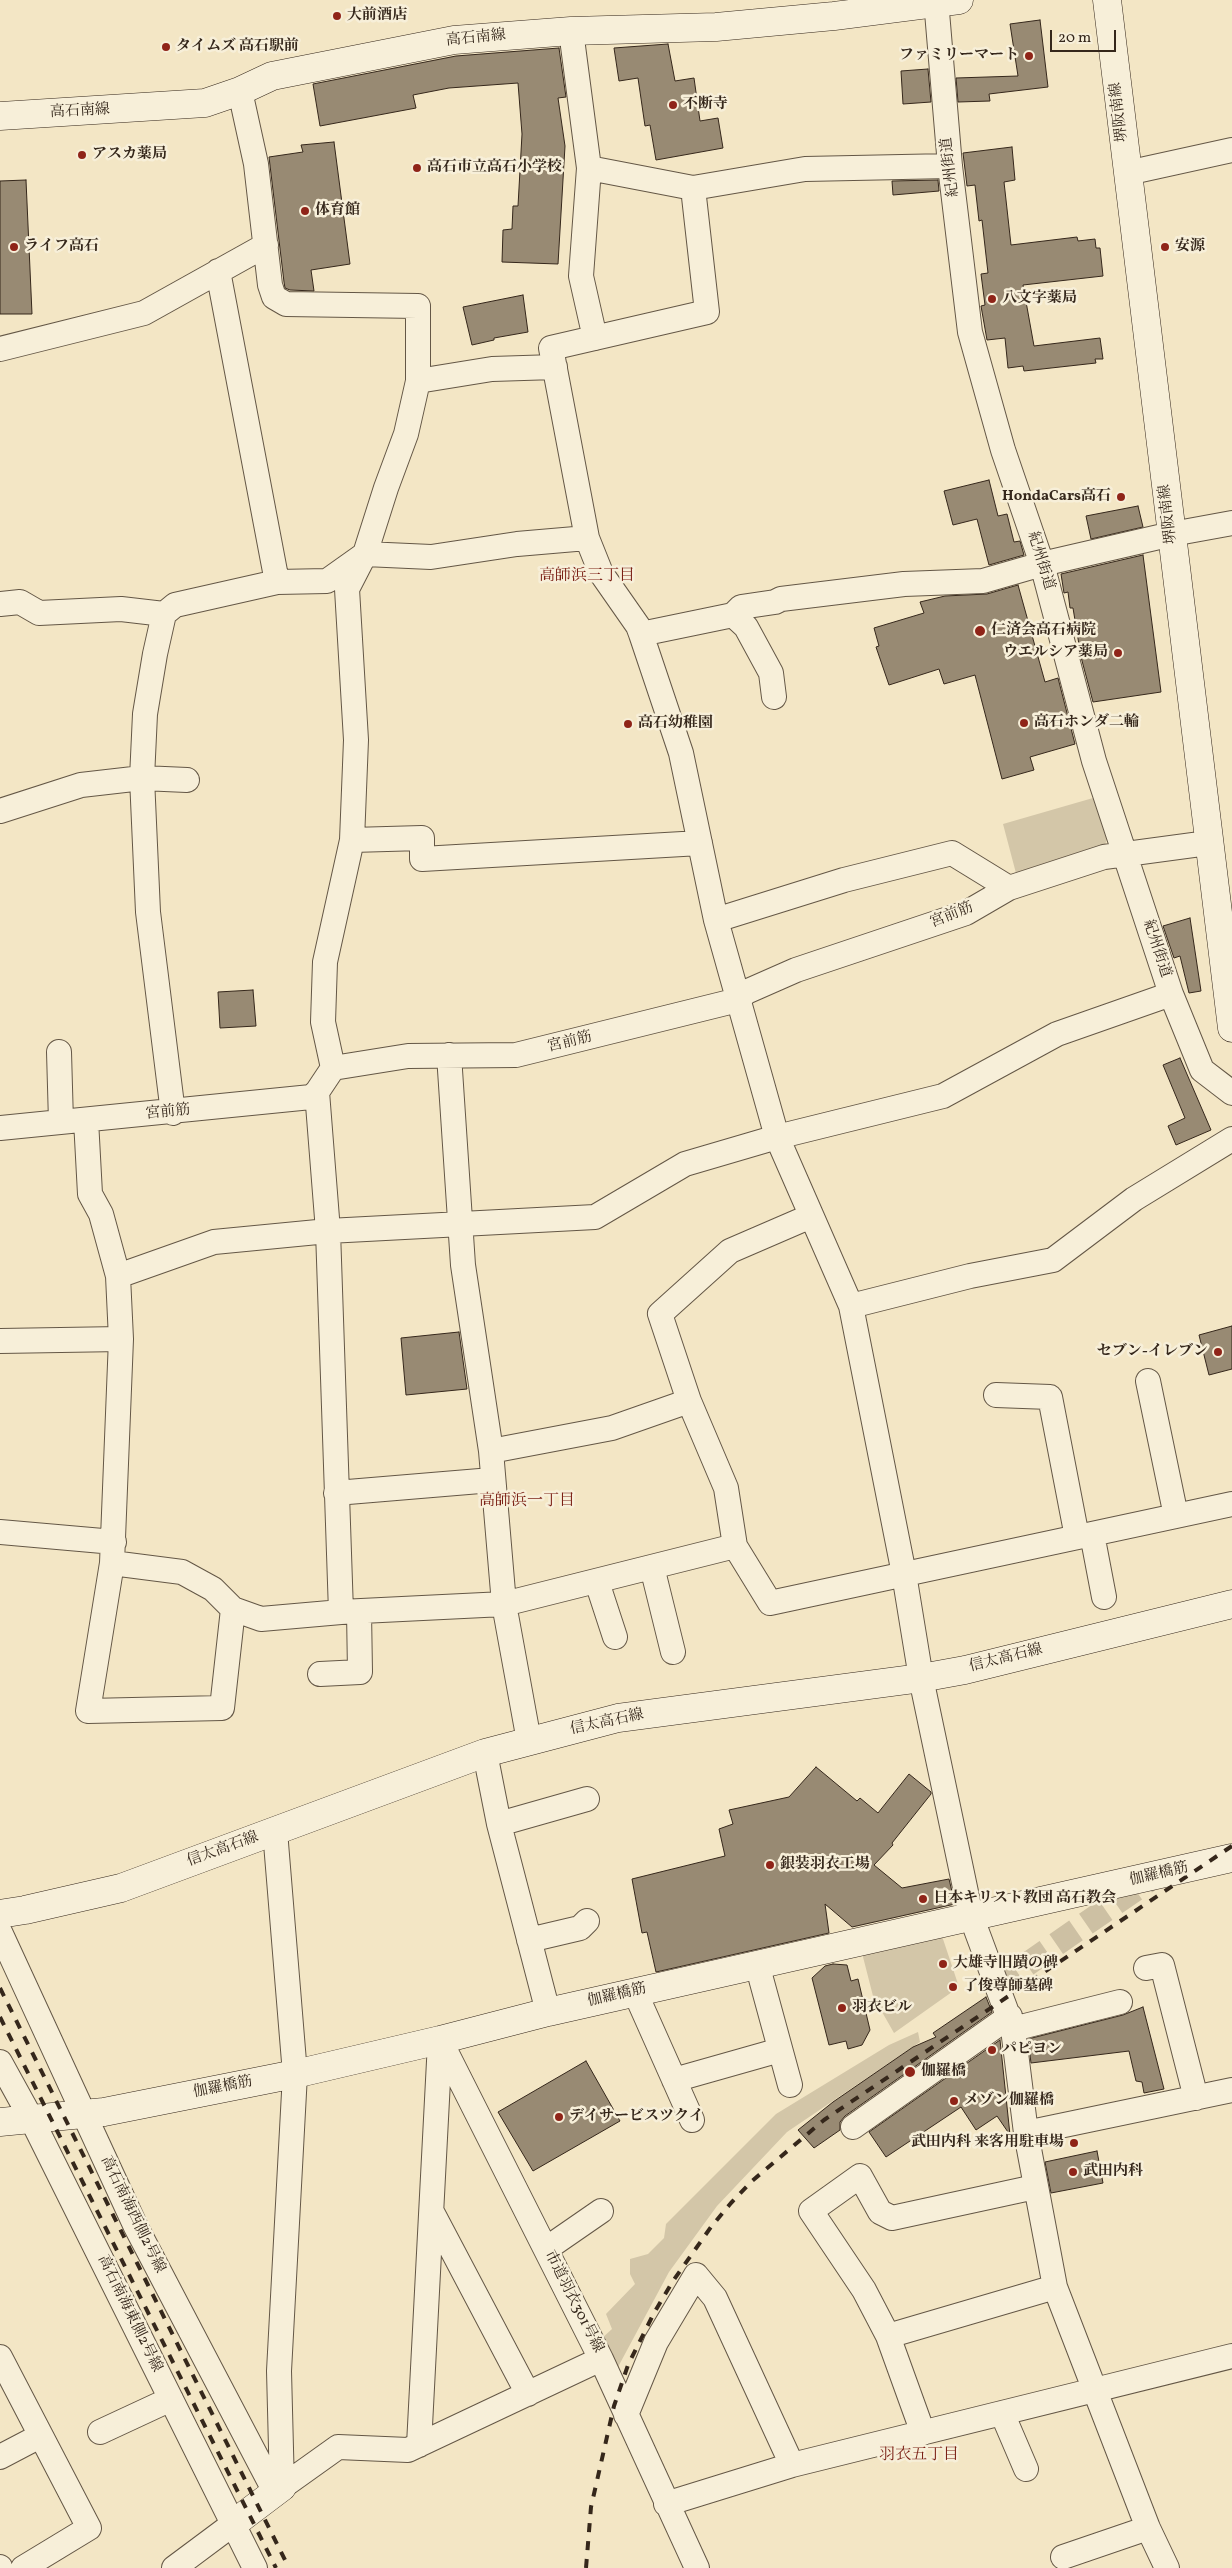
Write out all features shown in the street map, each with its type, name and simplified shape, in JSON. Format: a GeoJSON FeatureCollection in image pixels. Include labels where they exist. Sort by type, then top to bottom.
{"type":"FeatureCollection","features":[{"type":"Feature","properties":{"kind":"main road","name":"堺阪南線"},"geometry":{"type":"LineString","coordinates":[[1107,0],[1232,1028]]}},
{"type":"Feature","properties":{"kind":"main road","name":"高石南線"},"geometry":{"type":"LineString","coordinates":[[0,116],[205,103],[240,91],[272,76],[454,40],[571,31],[716,27],[944,1]]}},
{"type":"Feature","properties":{"kind":"main road","name":"信太高石線"},"geometry":{"type":"LineString","coordinates":[[0,1914],[120,1888],[485,1753],[618,1718],[921,1678],[965,1670],[1232,1604]]}},
{"type":"Feature","properties":{"kind":"main road","name":"伽羅橋筋"},"geometry":{"type":"LineString","coordinates":[[0,2122],[85,2115],[295,2074],[548,2012],[970,1916],[1152,1878],[1232,1858]]}},
{"type":"Feature","properties":{"kind":"main road"},"geometry":{"type":"LineString","coordinates":[[233,2524],[278,2490]]}},
{"type":"Feature","properties":{"kind":"street","name":"紀州街道"},"geometry":{"type":"LineString","coordinates":[[944,1],[950,166],[970,332],[1004,450],[1042,564],[1094,761],[1171,994],[1202,1070],[1232,1093]]}},
{"type":"Feature","properties":{"kind":"street"},"geometry":{"type":"LineString","coordinates":[[571,31],[589,168],[580,276],[595,338]]}},
{"type":"Feature","properties":{"kind":"street"},"geometry":{"type":"LineString","coordinates":[[240,91],[256,164],[274,297],[286,304],[418,306],[418,381],[406,434],[365,554],[347,589],[356,740],[352,840],[325,962],[323,1022],[333,1068],[317,1092],[328,1231],[336,1493],[350,1612],[360,1672],[320,1674]]}},
{"type":"Feature","properties":{"kind":"street"},"geometry":{"type":"LineString","coordinates":[[1127,173],[1232,150]]}},
{"type":"Feature","properties":{"kind":"street"},"geometry":{"type":"LineString","coordinates":[[589,168],[693,188],[805,169],[950,166]]}},
{"type":"Feature","properties":{"kind":"street"},"geometry":{"type":"LineString","coordinates":[[693,188],[707,312],[551,348],[587,538],[600,573],[638,626],[641,634],[681,753],[716,920],[777,1137],[851,1306],[904,1574],[921,1678],[970,1916],[1012,2023],[1026,2132],[1055,2288],[1148,2528],[1167,2568]]}},
{"type":"Feature","properties":{"kind":"street"},"geometry":{"type":"LineString","coordinates":[[0,349],[144,312],[266,245]]}},
{"type":"Feature","properties":{"kind":"street"},"geometry":{"type":"LineString","coordinates":[[218,271],[277,582]]}},
{"type":"Feature","properties":{"kind":"street"},"geometry":{"type":"LineString","coordinates":[[418,381],[492,369],[556,367]]}},
{"type":"Feature","properties":{"kind":"street"},"geometry":{"type":"LineString","coordinates":[[641,634],[733,614],[741,607],[775,602],[780,599],[904,584],[983,580],[1042,564],[1172,534],[1232,523]]}},
{"type":"Feature","properties":{"kind":"street"},"geometry":{"type":"LineString","coordinates":[[173,1113],[148,912],[142,778],[145,714],[164,614],[175,605],[277,582],[327,581],[365,554],[431,557],[517,544],[587,538]]}},
{"type":"Feature","properties":{"kind":"street"},"geometry":{"type":"LineString","coordinates":[[0,604],[20,602],[39,613],[121,609],[164,614]]}},
{"type":"Feature","properties":{"kind":"street"},"geometry":{"type":"LineString","coordinates":[[733,614],[746,627],[771,672],[774,698]]}},
{"type":"Feature","properties":{"kind":"street"},"geometry":{"type":"LineString","coordinates":[[0,811],[81,785],[142,778],[187,780]]}},
{"type":"Feature","properties":{"kind":"street"},"geometry":{"type":"LineString","coordinates":[[352,840],[422,838],[422,859],[700,843]]}},
{"type":"Feature","properties":{"kind":"street","name":"宮前筋"},"geometry":{"type":"LineString","coordinates":[[333,1068],[408,1056],[516,1056],[738,1000],[746,992],[796,970],[966,913],[1010,888],[1104,857],[1208,843]]}},
{"type":"Feature","properties":{"kind":"street"},"geometry":{"type":"LineString","coordinates":[[716,920],[844,880],[952,853],[1010,888]]}},
{"type":"Feature","properties":{"kind":"street"},"geometry":{"type":"LineString","coordinates":[[118,1276],[214,1242],[328,1231],[595,1217],[685,1164],[777,1137],[943,1096],[1057,1034],[1171,994]]}},
{"type":"Feature","properties":{"kind":"street"},"geometry":{"type":"LineString","coordinates":[[59,1052],[61,1122]]}},
{"type":"Feature","properties":{"kind":"street"},"geometry":{"type":"LineString","coordinates":[[450,1055],[462,1224],[463,1266],[491,1451],[504,1604],[529,1741]]}},
{"type":"Feature","properties":{"kind":"street","name":"宮前筋"},"geometry":{"type":"LineString","coordinates":[[0,1128],[173,1113],[311,1097],[317,1092]]}},
{"type":"Feature","properties":{"kind":"street"},"geometry":{"type":"LineString","coordinates":[[86,1120],[90,1194],[101,1214],[118,1276],[121,1339],[113,1552],[88,1711],[222,1708],[234,1609]]}},
{"type":"Feature","properties":{"kind":"street"},"geometry":{"type":"LineString","coordinates":[[851,1306],[970,1276],[1053,1260],[1134,1199],[1232,1139]]}},
{"type":"Feature","properties":{"kind":"street"},"geometry":{"type":"LineString","coordinates":[[812,1216],[730,1252],[660,1314],[689,1401],[726,1488],[735,1546],[770,1603],[1232,1504]]}},
{"type":"Feature","properties":{"kind":"street"},"geometry":{"type":"LineString","coordinates":[[0,1341],[121,1339]]}},
{"type":"Feature","properties":{"kind":"street"},"geometry":{"type":"LineString","coordinates":[[1148,1381],[1176,1516]]}},
{"type":"Feature","properties":{"kind":"street"},"geometry":{"type":"LineString","coordinates":[[996,1395],[1050,1397],[1084,1535],[1104,1597]]}},
{"type":"Feature","properties":{"kind":"street"},"geometry":{"type":"LineString","coordinates":[[491,1451],[612,1428],[689,1401]]}},
{"type":"Feature","properties":{"kind":"street"},"geometry":{"type":"LineString","coordinates":[[336,1493],[492,1480]]}},
{"type":"Feature","properties":{"kind":"street"},"geometry":{"type":"LineString","coordinates":[[0,1532],[113,1552],[182,1572],[214,1589],[234,1609],[261,1618],[504,1604],[735,1546]]}},
{"type":"Feature","properties":{"kind":"street"},"geometry":{"type":"LineString","coordinates":[[652,1567],[673,1652]]}},
{"type":"Feature","properties":{"kind":"street"},"geometry":{"type":"LineString","coordinates":[[597,1582],[615,1637]]}},
{"type":"Feature","properties":{"kind":"street"},"geometry":{"type":"LineString","coordinates":[[485,1753],[499,1824],[548,2012]]}},
{"type":"Feature","properties":{"kind":"street"},"geometry":{"type":"LineString","coordinates":[[499,1824],[587,1799]]}},
{"type":"Feature","properties":{"kind":"street"},"geometry":{"type":"LineString","coordinates":[[275,1831],[295,2074],[279,2371],[278,2490]]}},
{"type":"Feature","properties":{"kind":"street"},"geometry":{"type":"LineString","coordinates":[[529,1940],[580,1928],[587,1921]]}},
{"type":"Feature","properties":{"kind":"street","name":"高石南海西側2号線"},"geometry":{"type":"LineString","coordinates":[[0,1932],[136,2227],[278,2490]]}},
{"type":"Feature","properties":{"kind":"street"},"geometry":{"type":"LineString","coordinates":[[757,1964],[790,2084]]}},
{"type":"Feature","properties":{"kind":"street"},"geometry":{"type":"LineString","coordinates":[[1146,1968],[1162,1965],[1196,2098]]}},
{"type":"Feature","properties":{"kind":"street"},"geometry":{"type":"LineString","coordinates":[[635,1992],[692,2120]]}},
{"type":"Feature","properties":{"kind":"street"},"geometry":{"type":"LineString","coordinates":[[853,2127],[1012,2023],[1120,2002]]}},
{"type":"Feature","properties":{"kind":"street"},"geometry":{"type":"LineString","coordinates":[[419,2445],[440,2040]]}},
{"type":"Feature","properties":{"kind":"street","name":"市道羽衣301号線"},"geometry":{"type":"LineString","coordinates":[[440,2040],[601,2359],[697,2568]]}},
{"type":"Feature","properties":{"kind":"street"},"geometry":{"type":"LineString","coordinates":[[674,2080],[780,2050]]}},
{"type":"Feature","properties":{"kind":"street","name":"高石南海東側2号線"},"geometry":{"type":"LineString","coordinates":[[0,2062],[32,2120],[256,2568]]}},
{"type":"Feature","properties":{"kind":"street"},"geometry":{"type":"LineString","coordinates":[[1026,2132],[1232,2090]]}},
{"type":"Feature","properties":{"kind":"street"},"geometry":{"type":"LineString","coordinates":[[923,2433],[888,2336],[864,2290],[812,2211],[860,2176],[880,2212],[892,2218],[1036,2187]]}},
{"type":"Feature","properties":{"kind":"street"},"geometry":{"type":"LineString","coordinates":[[431,2210],[528,2394]]}},
{"type":"Feature","properties":{"kind":"street"},"geometry":{"type":"LineString","coordinates":[[546,2249],[601,2211]]}},
{"type":"Feature","properties":{"kind":"street"},"geometry":{"type":"LineString","coordinates":[[626,2414],[656,2342],[696,2275],[715,2298],[792,2465]]}},
{"type":"Feature","properties":{"kind":"street"},"geometry":{"type":"LineString","coordinates":[[888,2336],[1055,2288]]}},
{"type":"Feature","properties":{"kind":"street"},"geometry":{"type":"LineString","coordinates":[[666,2504],[792,2465],[1232,2356]]}},
{"type":"Feature","properties":{"kind":"street"},"geometry":{"type":"LineString","coordinates":[[0,2357],[89,2528],[23,2568]]}},
{"type":"Feature","properties":{"kind":"street"},"geometry":{"type":"LineString","coordinates":[[278,2490],[338,2446],[408,2450],[601,2359]]}},
{"type":"Feature","properties":{"kind":"street"},"geometry":{"type":"LineString","coordinates":[[100,2432],[171,2399]]}},
{"type":"Feature","properties":{"kind":"street"},"geometry":{"type":"LineString","coordinates":[[1002,2413],[1026,2469]]}},
{"type":"Feature","properties":{"kind":"street"},"geometry":{"type":"LineString","coordinates":[[0,2457],[40,2436]]}},
{"type":"Feature","properties":{"kind":"street"},"geometry":{"type":"LineString","coordinates":[[174,2568],[233,2524]]}},
{"type":"Feature","properties":{"kind":"street"},"geometry":{"type":"LineString","coordinates":[[1063,2556],[1148,2528]]}},
{"type":"Feature","properties":{"kind":"shaded area"},"geometry":{"type":"Polygon","coordinates":[[[1093,798],[1107,839],[1103,850],[1017,877],[1003,824],[1093,798]]]}},
{"type":"Feature","properties":{"kind":"shaded area"},"geometry":{"type":"Polygon","coordinates":[[[942,1936],[959,1987],[894,2033],[873,1996],[862,1953],[942,1936]]]}},
{"type":"Feature","properties":{"kind":"shaded area"},"geometry":{"type":"Polygon","coordinates":[[[918,2032],[920,2042],[787,2132],[717,2206],[669,2272],[618,2367],[601,2339],[612,2329],[606,2314],[635,2284],[630,2274],[630,2259],[648,2254],[664,2238],[666,2224],[776,2114],[889,2045],[918,2032]]]}},
{"type":"Feature","properties":{"kind":"building","name":"ファミリーマート"},"geometry":{"type":"Polygon","coordinates":[[[1040,20],[1048,87],[989,94],[990,101],[958,102],[956,78],[1018,76],[1010,24],[1040,20]]]}},
{"type":"Feature","properties":{"kind":"building"},"geometry":{"type":"Polygon","coordinates":[[[668,44],[675,81],[694,78],[700,121],[718,118],[723,148],[656,160],[650,125],[645,126],[638,78],[619,81],[614,48],[668,44]]]}},
{"type":"Feature","properties":{"kind":"building"},"geometry":{"type":"Polygon","coordinates":[[[559,48],[566,97],[558,98],[565,146],[558,264],[502,262],[503,230],[512,229],[513,206],[518,206],[522,134],[518,83],[449,88],[413,95],[416,108],[320,126],[313,84],[456,56],[559,48]]]}},
{"type":"Feature","properties":{"kind":"building"},"geometry":{"type":"Polygon","coordinates":[[[928,69],[931,102],[903,104],[901,71],[928,69]]]}},
{"type":"Feature","properties":{"kind":"building","name":"体育館"},"geometry":{"type":"Polygon","coordinates":[[[334,142],[350,264],[311,270],[314,291],[290,290],[285,288],[284,282],[269,157],[303,152],[301,145],[334,142]]]}},
{"type":"Feature","properties":{"kind":"building"},"geometry":{"type":"Polygon","coordinates":[[[1012,147],[1015,180],[1004,182],[1011,245],[1077,237],[1078,241],[1095,239],[1096,248],[1100,248],[1103,276],[1023,285],[1034,346],[1100,338],[1103,359],[1095,359],[1096,363],[1024,371],[1023,366],[1008,368],[1005,338],[987,340],[981,306],[985,305],[981,274],[988,273],[982,220],[979,221],[975,185],[967,186],[963,153],[1012,147]]]}},
{"type":"Feature","properties":{"kind":"building","name":"ライフ高石"},"geometry":{"type":"Polygon","coordinates":[[[26,180],[32,314],[0,314],[0,181],[26,180]]]}},
{"type":"Feature","properties":{"kind":"building"},"geometry":{"type":"Polygon","coordinates":[[[938,180],[939,191],[893,195],[892,181],[938,180]]]}},
{"type":"Feature","properties":{"kind":"building"},"geometry":{"type":"Polygon","coordinates":[[[523,295],[528,332],[494,338],[494,340],[472,345],[463,307],[523,295]]]}},
{"type":"Feature","properties":{"kind":"building"},"geometry":{"type":"Polygon","coordinates":[[[989,480],[998,516],[1007,514],[1014,542],[1020,541],[1024,555],[989,565],[977,519],[953,525],[944,491],[989,480]]]}},
{"type":"Feature","properties":{"kind":"building"},"geometry":{"type":"Polygon","coordinates":[[[1138,506],[1143,527],[1091,539],[1086,516],[1138,506]]]}},
{"type":"Feature","properties":{"kind":"building","name":"ウエルシア薬局"},"geometry":{"type":"Polygon","coordinates":[[[1143,555],[1161,692],[1093,702],[1081,657],[1073,608],[1070,608],[1068,592],[1064,593],[1061,574],[1143,555]]]}},
{"type":"Feature","properties":{"kind":"building"},"geometry":{"type":"Polygon","coordinates":[[[1018,585],[1045,682],[1058,678],[1075,744],[1030,757],[1034,770],[1002,779],[975,675],[944,684],[939,669],[889,685],[876,647],[879,646],[874,628],[924,613],[920,602],[945,596],[987,594],[1018,585]]]}},
{"type":"Feature","properties":{"kind":"building"},"geometry":{"type":"Polygon","coordinates":[[[1190,918],[1201,991],[1189,993],[1180,956],[1174,958],[1163,926],[1190,918]]]}},
{"type":"Feature","properties":{"kind":"building"},"geometry":{"type":"Polygon","coordinates":[[[253,990],[256,1026],[220,1028],[218,992],[253,990]]]}},
{"type":"Feature","properties":{"kind":"building"},"geometry":{"type":"Polygon","coordinates":[[[1180,1058],[1211,1130],[1176,1145],[1168,1126],[1185,1118],[1163,1065],[1180,1058]]]}},
{"type":"Feature","properties":{"kind":"building","name":"セブン-イレブン"},"geometry":{"type":"Polygon","coordinates":[[[1232,1326],[1232,1369],[1209,1375],[1199,1335],[1232,1326]]]}},
{"type":"Feature","properties":{"kind":"building"},"geometry":{"type":"Polygon","coordinates":[[[459,1332],[467,1389],[406,1395],[401,1338],[459,1332]]]}},
{"type":"Feature","properties":{"kind":"building","name":"銀装羽衣工場"},"geometry":{"type":"Polygon","coordinates":[[[816,1767],[857,1801],[860,1798],[878,1813],[909,1774],[931,1792],[892,1843],[893,1845],[874,1865],[902,1888],[949,1879],[955,1904],[852,1927],[825,1904],[829,1933],[656,1972],[647,1932],[642,1933],[632,1879],[725,1856],[719,1829],[733,1824],[729,1810],[789,1797],[816,1767]]]}},
{"type":"Feature","properties":{"kind":"building","name":"羽衣ビル"},"geometry":{"type":"Polygon","coordinates":[[[833,1964],[847,1965],[851,1981],[858,1979],[870,2030],[862,2045],[848,2049],[846,2041],[829,2045],[812,1978],[825,1966],[833,1964]]]}},
{"type":"Feature","properties":{"kind":"building"},"geometry":{"type":"Polygon","coordinates":[[[986,1997],[992,2012],[845,2116],[840,2122],[840,2130],[814,2148],[798,2130],[833,2102],[913,2047],[936,2037],[933,2033],[986,1997]]]}},
{"type":"Feature","properties":{"kind":"building"},"geometry":{"type":"Polygon","coordinates":[[[1143,2007],[1164,2089],[1144,2093],[1142,2082],[1136,2081],[1129,2051],[1031,2063],[1028,2039],[1123,2015],[1143,2007]]]}},
{"type":"Feature","properties":{"kind":"building","name":"メゾン伽羅橋"},"geometry":{"type":"Polygon","coordinates":[[[1000,2040],[1010,2135],[997,2116],[976,2130],[961,2107],[886,2157],[869,2132],[1000,2040]]]}},
{"type":"Feature","properties":{"kind":"building","name":"デイサービスツクイ"},"geometry":{"type":"Polygon","coordinates":[[[586,2061],[620,2121],[533,2171],[498,2112],[586,2061]]]}},
{"type":"Feature","properties":{"kind":"building","name":"武田内科"},"geometry":{"type":"Polygon","coordinates":[[[1097,2151],[1103,2183],[1051,2193],[1045,2162],[1097,2151]]]}},
{"type":"Feature","properties":{"kind":"tunnel"},"geometry":{"type":"LineString","coordinates":[[997,1985],[1152,1878]]}},
{"type":"Feature","properties":{"kind":"railway"},"geometry":{"type":"LineString","coordinates":[[586,2568],[591,2507],[614,2406],[628,2365],[654,2313],[673,2281],[711,2227],[731,2203],[752,2181],[824,2120],[1232,1846]]}},
{"type":"Feature","properties":{"kind":"railway"},"geometry":{"type":"LineString","coordinates":[[0,1988],[289,2568]]}},
{"type":"Feature","properties":{"kind":"railway"},"geometry":{"type":"LineString","coordinates":[[0,2017],[276,2568]]}},
{"type":"Feature","properties":{"kind":"place","name":"大前酒店"},"geometry":{"type":"Point","coordinates":[337,16]}},
{"type":"Feature","properties":{"kind":"place","name":"タイムズ 高石駅前"},"geometry":{"type":"Point","coordinates":[166,47]}},
{"type":"Feature","properties":{"kind":"place","name":"ファミリーマート"},"geometry":{"type":"Point","coordinates":[1029,56]}},
{"type":"Feature","properties":{"kind":"place","name":"不断寺"},"geometry":{"type":"Point","coordinates":[673,105]}},
{"type":"Feature","properties":{"kind":"place","name":"アスカ薬局"},"geometry":{"type":"Point","coordinates":[82,155]}},
{"type":"Feature","properties":{"kind":"place","name":"高石市立高石小学校"},"geometry":{"type":"Point","coordinates":[417,168]}},
{"type":"Feature","properties":{"kind":"place","name":"体育館"},"geometry":{"type":"Point","coordinates":[305,211]}},
{"type":"Feature","properties":{"kind":"place","name":"ライフ高石"},"geometry":{"type":"Point","coordinates":[14,247]}},
{"type":"Feature","properties":{"kind":"place","name":"安源"},"geometry":{"type":"Point","coordinates":[1165,247]}},
{"type":"Feature","properties":{"kind":"place","name":"八文字薬局"},"geometry":{"type":"Point","coordinates":[992,299]}},
{"type":"Feature","properties":{"kind":"place","name":"HondaCars高石"},"geometry":{"type":"Point","coordinates":[1121,497]}},
{"type":"Feature","properties":{"kind":"place","name":"仁済会高石病院"},"geometry":{"type":"Point","coordinates":[980,631]}},
{"type":"Feature","properties":{"kind":"place","name":"ウエルシア薬局"},"geometry":{"type":"Point","coordinates":[1118,653]}},
{"type":"Feature","properties":{"kind":"place","name":"高石ホンダ二輪"},"geometry":{"type":"Point","coordinates":[1024,723]}},
{"type":"Feature","properties":{"kind":"place","name":"高石幼稚園"},"geometry":{"type":"Point","coordinates":[628,724]}},
{"type":"Feature","properties":{"kind":"place","name":"セブン-イレブン"},"geometry":{"type":"Point","coordinates":[1218,1352]}},
{"type":"Feature","properties":{"kind":"place","name":"銀装羽衣工場"},"geometry":{"type":"Point","coordinates":[770,1865]}},
{"type":"Feature","properties":{"kind":"place","name":"日本キリスト教団 高石教会"},"geometry":{"type":"Point","coordinates":[923,1899]}},
{"type":"Feature","properties":{"kind":"place","name":"大雄寺旧蹟の碑"},"geometry":{"type":"Point","coordinates":[943,1964]}},
{"type":"Feature","properties":{"kind":"place","name":"了俊尊師墓碑"},"geometry":{"type":"Point","coordinates":[953,1987]}},
{"type":"Feature","properties":{"kind":"place","name":"羽衣ビル"},"geometry":{"type":"Point","coordinates":[842,2008]}},
{"type":"Feature","properties":{"kind":"place","name":"パピヨン"},"geometry":{"type":"Point","coordinates":[992,2050]}},
{"type":"Feature","properties":{"kind":"place","name":"伽羅橋"},"geometry":{"type":"Point","coordinates":[910,2072]}},
{"type":"Feature","properties":{"kind":"place","name":"メゾン伽羅橋"},"geometry":{"type":"Point","coordinates":[954,2101]}},
{"type":"Feature","properties":{"kind":"place","name":"デイサービスツクイ"},"geometry":{"type":"Point","coordinates":[559,2117]}},
{"type":"Feature","properties":{"kind":"place","name":"武田内科 来客用駐車場"},"geometry":{"type":"Point","coordinates":[1074,2143]}},
{"type":"Feature","properties":{"kind":"place","name":"武田内科"},"geometry":{"type":"Point","coordinates":[1073,2172]}},
{"type":"Feature","properties":{"kind":"district","name":"高師浜三丁目"},"geometry":{"type":"Point","coordinates":[587,577]}},
{"type":"Feature","properties":{"kind":"district","name":"高師浜一丁目"},"geometry":{"type":"Point","coordinates":[527,1502]}},
{"type":"Feature","properties":{"kind":"district","name":"羽衣五丁目"},"geometry":{"type":"Point","coordinates":[919,2456]}}]}
